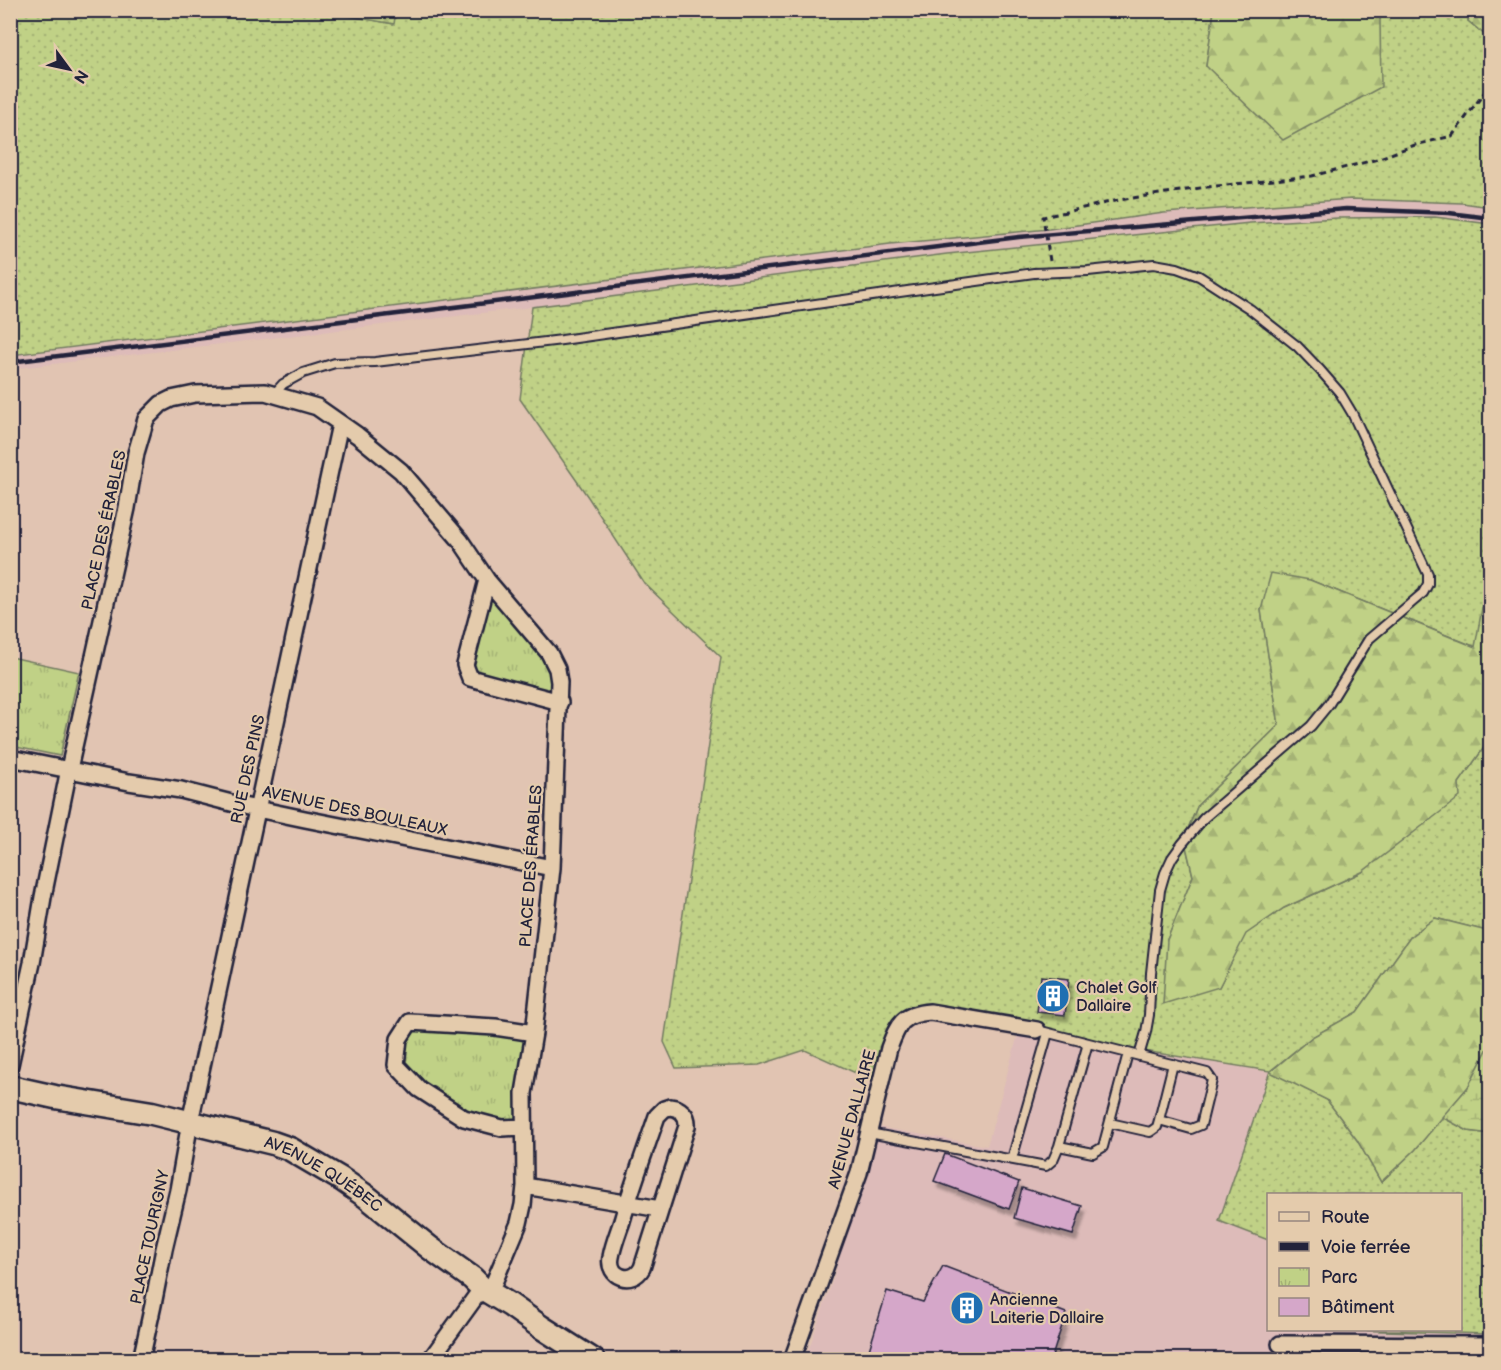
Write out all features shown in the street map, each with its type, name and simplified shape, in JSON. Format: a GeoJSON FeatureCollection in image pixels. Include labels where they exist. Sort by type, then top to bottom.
{"type":"FeatureCollection","features":[{"type":"Feature","properties":{"kind":"street","name":"PLACE DES ÉRABLES"},"geometry":{"type":"LineString","coordinates":[[10,1065],[69,769],[136,453],[146,419],[161,404],[171,399],[195,394],[265,392],[317,407],[357,435],[401,471],[460,540],[487,580],[549,653],[560,682],[552,868],[534,1033],[524,1093],[525,1186],[519,1223],[486,1290]]}},
{"type":"Feature","properties":{"kind":"street","name":"RUE DES PINS"},"geometry":{"type":"LineString","coordinates":[[190,1122],[340,424]]}},
{"type":"Feature","properties":{"kind":"street"},"geometry":{"type":"LineString","coordinates":[[487,580],[465,665],[470,678],[560,702]]}},
{"type":"Feature","properties":{"kind":"street","name":"AVENUE DES BOULEAUX"},"geometry":{"type":"LineString","coordinates":[[10,758],[129,782],[182,790],[243,806],[552,868]]}},
{"type":"Feature","properties":{"kind":"street","name":"AVENUE DALLAIRE"},"geometry":{"type":"LineString","coordinates":[[792,1359],[859,1173],[889,1048],[901,1021],[917,1013],[930,1012],[1042,1032]]}},
{"type":"Feature","properties":{"kind":"street"},"geometry":{"type":"LineString","coordinates":[[524,1127],[502,1128],[464,1118],[419,1089],[396,1065],[399,1039],[410,1022],[495,1027],[534,1033]]}},
{"type":"Feature","properties":{"kind":"street","name":"AVENUE QUÉBEC"},"geometry":{"type":"LineString","coordinates":[[10,1087],[152,1113],[290,1149],[367,1197],[486,1290],[593,1359]]}},
{"type":"Feature","properties":{"kind":"street"},"geometry":{"type":"LineString","coordinates":[[675,1108],[683,1113],[687,1126],[660,1209],[640,1272],[632,1277],[623,1278],[614,1272],[610,1262],[627,1203],[657,1116],[664,1109],[675,1108]]}},
{"type":"Feature","properties":{"kind":"street","name":"PLACE TOURIGNY"},"geometry":{"type":"LineString","coordinates":[[141,1359],[178,1190],[190,1122]]}},
{"type":"Feature","properties":{"kind":"street"},"geometry":{"type":"LineString","coordinates":[[525,1186],[660,1209]]}},
{"type":"Feature","properties":{"kind":"street"},"geometry":{"type":"LineString","coordinates":[[430,1359],[486,1290]]}},
{"type":"Feature","properties":{"kind":"street"},"geometry":{"type":"LineString","coordinates":[[1280,1344],[1491,1345]]}},
{"type":"Feature","properties":{"kind":"lane"},"geometry":{"type":"LineString","coordinates":[[274,394],[283,384],[303,373],[335,363],[375,362],[562,340],[1034,273],[1088,271],[1154,264],[1177,268],[1199,276],[1250,309],[1297,346],[1340,393],[1352,413],[1428,574],[1428,584],[1422,593],[1369,639],[1311,726],[1204,818],[1172,858],[1160,890],[1149,1015],[1139,1056]]}},
{"type":"Feature","properties":{"kind":"lane"},"geometry":{"type":"LineString","coordinates":[[1012,1160],[1042,1032],[1206,1073],[1212,1080],[1201,1125],[1191,1129],[1159,1120]]}},
{"type":"Feature","properties":{"kind":"lane"},"geometry":{"type":"LineString","coordinates":[[869,1133],[1046,1166],[1053,1160],[1059,1146],[1088,1043]]}},
{"type":"Feature","properties":{"kind":"lane"},"geometry":{"type":"LineString","coordinates":[[1059,1146],[1093,1153],[1103,1147],[1128,1053]]}},
{"type":"Feature","properties":{"kind":"lane"},"geometry":{"type":"LineString","coordinates":[[1110,1124],[1150,1132],[1157,1126],[1173,1064]]}},
{"type":"Feature","properties":{"kind":"path"},"geometry":{"type":"LineString","coordinates":[[1051,272],[1043,217],[1119,200],[1196,188],[1312,176],[1374,160],[1415,145],[1452,136],[1491,85]]}},
{"type":"Feature","properties":{"kind":"shaded area"},"geometry":{"type":"Polygon","coordinates":[[[1351,199],[1462,203],[1490,207],[1490,224],[1435,217],[1338,218],[1250,223],[947,254],[532,307],[11,369],[10,355],[890,244],[1049,229],[1164,213],[1351,199]]]}},
{"type":"Feature","properties":{"kind":"shaded area"},"geometry":{"type":"Polygon","coordinates":[[[1019,1031],[1270,1072],[1219,1221],[1267,1240],[1267,1331],[1490,1334],[1490,1360],[805,1360],[833,1279],[878,1127],[987,1146],[1019,1031]]]}},
{"type":"Feature","properties":{"kind":"green space"},"geometry":{"type":"Polygon","coordinates":[[[320,10],[393,24],[396,10],[1214,11],[1206,66],[1380,19],[1374,11],[1470,11],[1468,21],[1490,39],[1490,207],[1462,203],[1351,199],[1164,213],[1049,229],[890,244],[11,355],[10,11],[320,10]]]}},
{"type":"Feature","properties":{"kind":"green space"},"geometry":{"type":"Polygon","coordinates":[[[1374,10],[1380,19],[1381,87],[1283,140],[1206,66],[1214,11],[1374,10]]]}},
{"type":"Feature","properties":{"kind":"green space"},"geometry":{"type":"Polygon","coordinates":[[[1470,10],[1490,11],[1490,39],[1468,21],[1470,10]]]}},
{"type":"Feature","properties":{"kind":"green space"},"geometry":{"type":"Polygon","coordinates":[[[320,11],[396,11],[394,24],[320,11]]]}},
{"type":"Feature","properties":{"kind":"green space"},"geometry":{"type":"Polygon","coordinates":[[[1435,217],[1490,224],[1490,564],[1476,647],[1310,580],[1261,610],[1279,725],[1198,805],[1184,838],[1193,876],[1167,940],[1219,987],[1245,934],[1284,908],[1362,872],[1459,783],[1490,739],[1490,927],[1487,931],[1435,918],[1411,936],[1357,1012],[1312,1037],[1270,1071],[928,1018],[919,1019],[906,1029],[895,1047],[880,1084],[805,1050],[759,1065],[676,1068],[664,1042],[721,657],[644,583],[520,399],[532,307],[947,254],[1250,223],[1338,218],[1435,217]]]}},
{"type":"Feature","properties":{"kind":"green space"},"geometry":{"type":"Polygon","coordinates":[[[1490,564],[1490,739],[1459,783],[1460,797],[1362,872],[1284,908],[1246,934],[1219,987],[1163,1004],[1167,940],[1193,876],[1184,838],[1198,805],[1279,725],[1261,610],[1271,573],[1310,580],[1475,647],[1490,564]]]}},
{"type":"Feature","properties":{"kind":"green space"},"geometry":{"type":"Polygon","coordinates":[[[487,580],[549,653],[560,702],[470,678],[487,580]]]}},
{"type":"Feature","properties":{"kind":"green space"},"geometry":{"type":"Polygon","coordinates":[[[11,657],[79,672],[60,756],[11,746],[11,657]]]}},
{"type":"Feature","properties":{"kind":"green space"},"geometry":{"type":"Polygon","coordinates":[[[1435,918],[1487,931],[1490,942],[1490,1044],[1468,1087],[1415,1150],[1381,1182],[1357,1140],[1327,1100],[1270,1072],[1312,1037],[1357,1012],[1411,936],[1435,918]]]}},
{"type":"Feature","properties":{"kind":"green space"},"geometry":{"type":"Polygon","coordinates":[[[410,1022],[534,1033],[524,1127],[464,1118],[396,1065],[410,1022]]]}},
{"type":"Feature","properties":{"kind":"green space"},"geometry":{"type":"Polygon","coordinates":[[[1490,1044],[1490,1134],[1468,1131],[1442,1117],[1468,1087],[1490,1044]]]}},
{"type":"Feature","properties":{"kind":"green space"},"geometry":{"type":"Polygon","coordinates":[[[1270,1071],[1327,1100],[1357,1140],[1381,1182],[1415,1150],[1442,1117],[1468,1131],[1490,1134],[1490,1334],[1383,1331],[1462,1331],[1462,1193],[1267,1193],[1267,1240],[1219,1221],[1270,1071]]]}},
{"type":"Feature","properties":{"kind":"building","name":"Chalet Golf Dallaire"},"geometry":{"type":"Polygon","coordinates":[[[1041,976],[1069,979],[1065,1015],[1037,1012],[1041,976]]]}},
{"type":"Feature","properties":{"kind":"building"},"geometry":{"type":"Polygon","coordinates":[[[945,1154],[1019,1182],[1009,1209],[934,1181],[945,1154]]]}},
{"type":"Feature","properties":{"kind":"building"},"geometry":{"type":"Polygon","coordinates":[[[1022,1188],[1082,1206],[1073,1235],[1014,1218],[1022,1188]]]}},
{"type":"Feature","properties":{"kind":"building","name":"Ancienne Laiterie Dallaire"},"geometry":{"type":"Polygon","coordinates":[[[943,1266],[1066,1313],[1051,1360],[866,1360],[887,1291],[923,1302],[943,1266]]]}},
{"type":"Feature","properties":{"kind":"railway"},"geometry":{"type":"LineString","coordinates":[[10,362],[1019,237],[1346,209],[1449,213],[1490,218]]}},
{"type":"Feature","properties":{"kind":"place","name":"Chalet Golf Dallaire"},"geometry":{"type":"Point","coordinates":[1053,996]}},
{"type":"Feature","properties":{"kind":"place","name":"Ancienne Laiterie Dallaire"},"geometry":{"type":"Point","coordinates":[967,1308]}}]}
